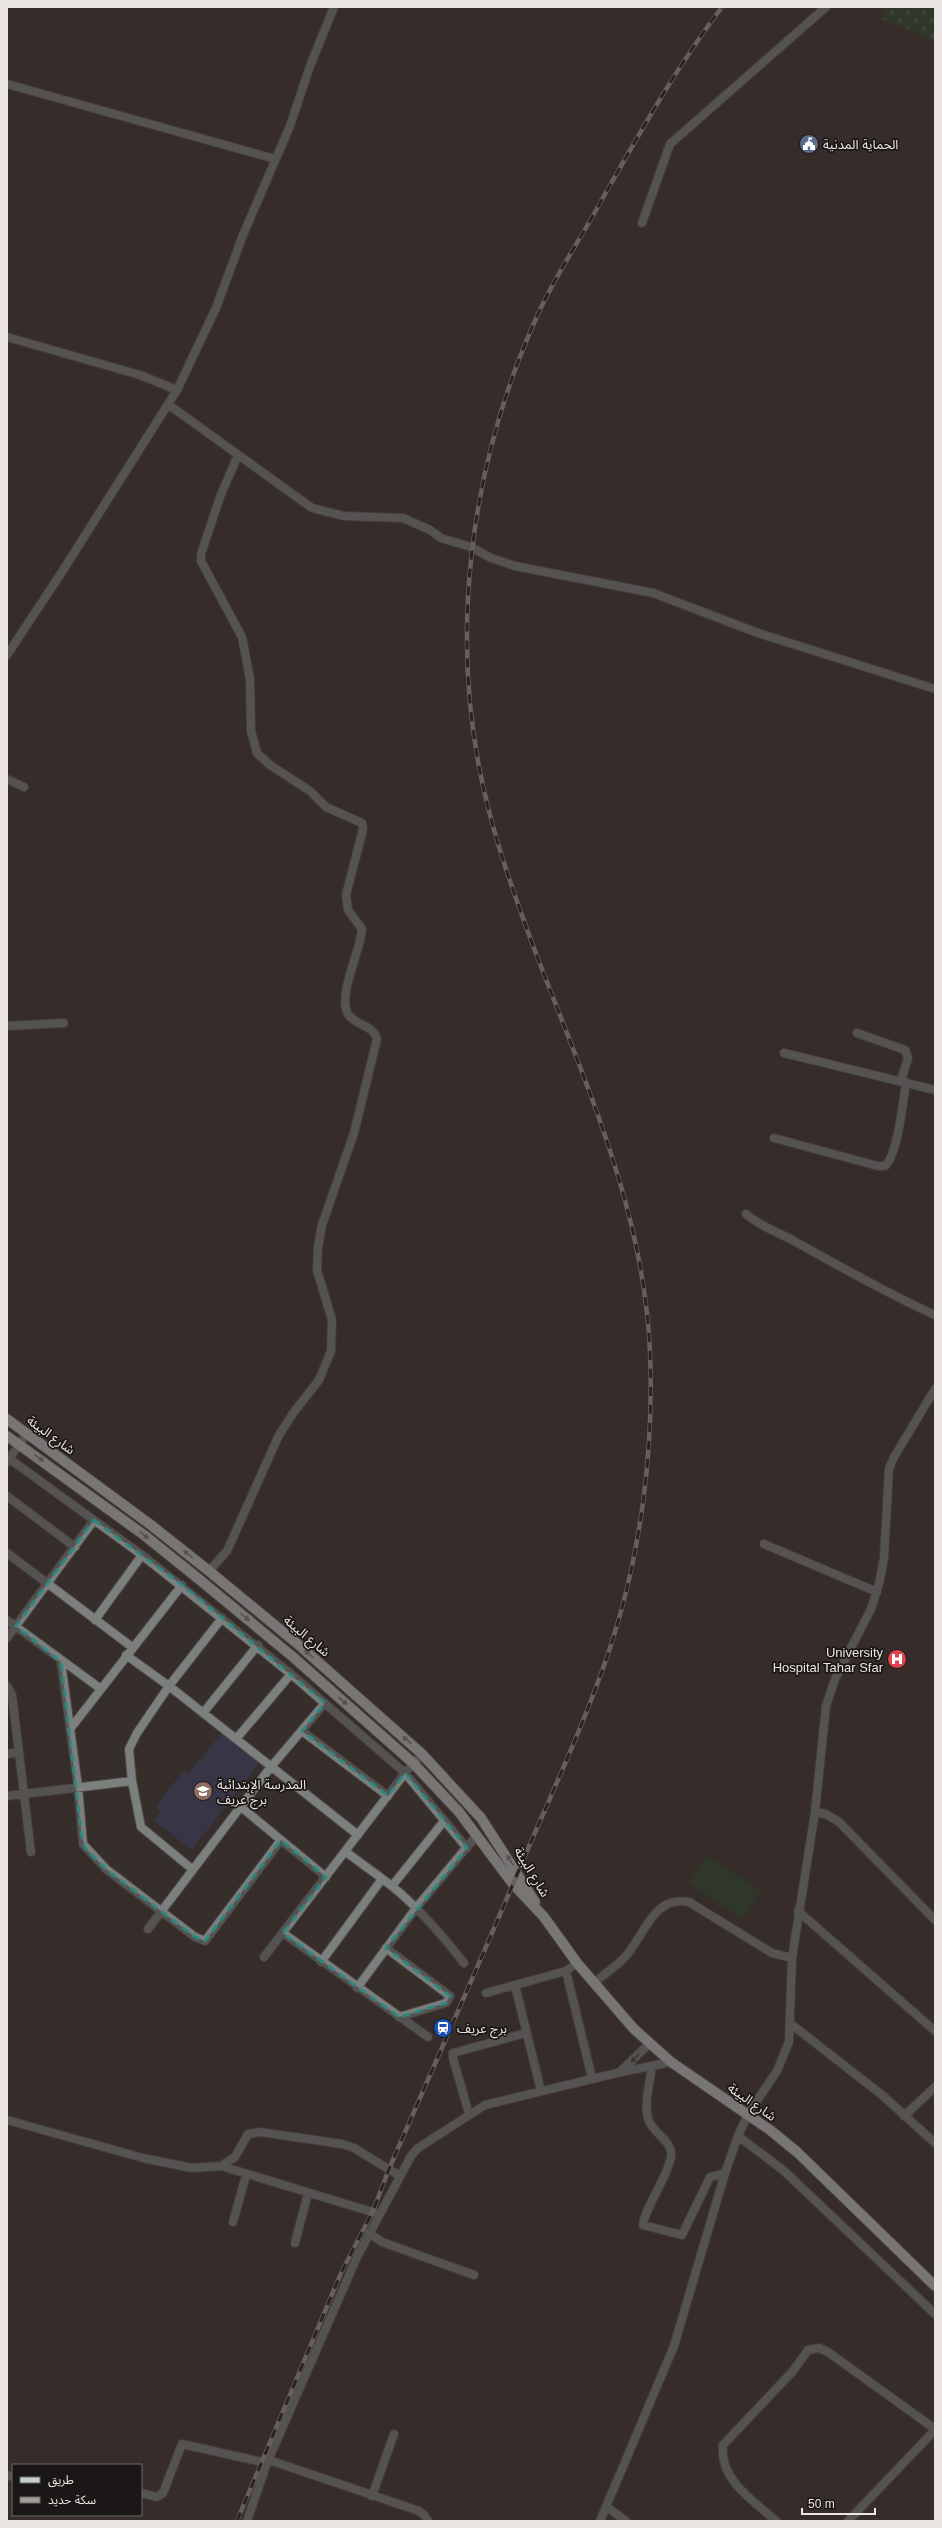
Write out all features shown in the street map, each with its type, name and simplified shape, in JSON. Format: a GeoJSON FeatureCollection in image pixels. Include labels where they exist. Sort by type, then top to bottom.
{"type":"FeatureCollection","features":[{"type":"Feature","properties":{"kind":"main road","name":"شارع البيئة"},"geometry":{"type":"LineString","coordinates":[[7,1419],[151,1525],[209,1571],[300,1646],[422,1754],[481,1818],[518,1872],[544,1918]]}},
{"type":"Feature","properties":{"kind":"main road","name":"شارع البيئة"},"geometry":{"type":"LineString","coordinates":[[7,1436],[144,1535],[189,1571],[293,1657],[413,1763],[459,1812],[513,1884],[544,1918],[577,1963],[649,2044],[671,2062],[748,2114],[797,2152],[935,2286]]}},
{"type":"Feature","properties":{"kind":"street"},"geometry":{"type":"LineString","coordinates":[[7,655],[169,405],[177,390],[216,308],[334,7]]}},
{"type":"Feature","properties":{"kind":"street"},"geometry":{"type":"LineString","coordinates":[[642,223],[670,144],[826,7]]}},
{"type":"Feature","properties":{"kind":"street"},"geometry":{"type":"LineString","coordinates":[[7,84],[275,159]]}},
{"type":"Feature","properties":{"kind":"street"},"geometry":{"type":"LineString","coordinates":[[7,337],[140,375],[177,390]]}},
{"type":"Feature","properties":{"kind":"street"},"geometry":{"type":"LineString","coordinates":[[169,405],[312,508],[344,516],[403,518],[430,530],[441,538],[471,547],[491,558],[515,566],[653,593],[758,633],[935,689]]}},
{"type":"Feature","properties":{"kind":"street"},"geometry":{"type":"LineString","coordinates":[[209,1571],[227,1551],[279,1435],[294,1412],[319,1380],[331,1351],[332,1320],[317,1270],[318,1247],[322,1225],[354,1133],[377,1039],[375,1033],[349,1015],[346,1008],[350,973],[360,943],[362,929],[348,910],[346,895],[363,829],[362,823],[326,808],[310,791],[270,766],[257,753],[251,731],[250,679],[242,637],[201,561],[201,554],[220,497],[238,455]]}},
{"type":"Feature","properties":{"kind":"street"},"geometry":{"type":"LineString","coordinates":[[7,779],[24,788]]}},
{"type":"Feature","properties":{"kind":"street"},"geometry":{"type":"LineString","coordinates":[[7,1026],[64,1023]]}},
{"type":"Feature","properties":{"kind":"street"},"geometry":{"type":"LineString","coordinates":[[774,1138],[878,1166],[885,1166],[891,1157],[897,1132],[908,1058],[905,1050],[857,1033]]}},
{"type":"Feature","properties":{"kind":"street"},"geometry":{"type":"LineString","coordinates":[[784,1052],[935,1090]]}},
{"type":"Feature","properties":{"kind":"street"},"geometry":{"type":"LineString","coordinates":[[746,1214],[761,1225],[792,1240],[869,1284],[935,1315]]}},
{"type":"Feature","properties":{"kind":"street"},"geometry":{"type":"LineString","coordinates":[[600,2521],[674,2346],[725,2173],[738,2136],[748,2114],[781,2062],[789,2042],[791,2024],[792,1958],[830,1692],[871,1609],[877,1592],[884,1558],[889,1469],[894,1457],[935,1389]]}},
{"type":"Feature","properties":{"kind":"street"},"geometry":{"type":"LineString","coordinates":[[27,1433],[8,1460],[142,1555],[258,1645],[405,1773],[467,1848]]}},
{"type":"Feature","properties":{"kind":"street"},"geometry":{"type":"LineString","coordinates":[[7,1496],[75,1547]]}},
{"type":"Feature","properties":{"kind":"street"},"geometry":{"type":"LineString","coordinates":[[7,1638],[94,1520]]}},
{"type":"Feature","properties":{"kind":"street"},"geometry":{"type":"LineString","coordinates":[[764,1544],[877,1592]]}},
{"type":"Feature","properties":{"kind":"street"},"geometry":{"type":"LineString","coordinates":[[7,1553],[132,1647]]}},
{"type":"Feature","properties":{"kind":"street"},"geometry":{"type":"LineString","coordinates":[[96,1620],[142,1555]]}},
{"type":"Feature","properties":{"kind":"street"},"geometry":{"type":"LineString","coordinates":[[70,1729],[132,1647],[182,1585]]}},
{"type":"Feature","properties":{"kind":"street"},"geometry":{"type":"LineString","coordinates":[[192,1869],[141,1827],[132,1781],[129,1750],[131,1743],[170,1686],[222,1618]]}},
{"type":"Feature","properties":{"kind":"street"},"geometry":{"type":"LineString","coordinates":[[7,1620],[61,1662],[100,1689]]}},
{"type":"Feature","properties":{"kind":"street"},"geometry":{"type":"LineString","coordinates":[[204,1713],[258,1645]]}},
{"type":"Feature","properties":{"kind":"street"},"geometry":{"type":"LineString","coordinates":[[126,1655],[170,1686],[270,1768],[358,1835]]}},
{"type":"Feature","properties":{"kind":"street"},"geometry":{"type":"LineString","coordinates":[[61,1662],[78,1787],[82,1838],[86,1849],[106,1869],[198,1940],[205,1940],[281,1840]]}},
{"type":"Feature","properties":{"kind":"street"},"geometry":{"type":"LineString","coordinates":[[236,1739],[292,1674]]}},
{"type":"Feature","properties":{"kind":"street"},"geometry":{"type":"LineString","coordinates":[[7,1686],[12,1695],[11,1720],[18,1752],[31,1852]]}},
{"type":"Feature","properties":{"kind":"street"},"geometry":{"type":"LineString","coordinates":[[148,1929],[270,1768],[325,1703]]}},
{"type":"Feature","properties":{"kind":"street"},"geometry":{"type":"LineString","coordinates":[[302,1731],[388,1796]]}},
{"type":"Feature","properties":{"kind":"street"},"geometry":{"type":"LineString","coordinates":[[7,1754],[18,1752]]}},
{"type":"Feature","properties":{"kind":"street"},"geometry":{"type":"LineString","coordinates":[[264,1957],[346,1852],[405,1773],[422,1754]]}},
{"type":"Feature","properties":{"kind":"street"},"geometry":{"type":"LineString","coordinates":[[7,1796],[132,1781]]}},
{"type":"Feature","properties":{"kind":"street"},"geometry":{"type":"LineString","coordinates":[[241,1806],[326,1877]]}},
{"type":"Feature","properties":{"kind":"street"},"geometry":{"type":"LineString","coordinates":[[814,1812],[826,1814],[839,1822],[935,1920]]}},
{"type":"Feature","properties":{"kind":"street"},"geometry":{"type":"LineString","coordinates":[[392,1886],[444,1821]]}},
{"type":"Feature","properties":{"kind":"street"},"geometry":{"type":"LineString","coordinates":[[357,1988],[416,1908],[477,1835]]}},
{"type":"Feature","properties":{"kind":"street"},"geometry":{"type":"LineString","coordinates":[[346,1852],[392,1886],[416,1908],[438,1929],[464,1963]]}},
{"type":"Feature","properties":{"kind":"street"},"geometry":{"type":"LineString","coordinates":[[321,1962],[382,1879]]}},
{"type":"Feature","properties":{"kind":"street"},"geometry":{"type":"LineString","coordinates":[[594,1983],[624,1959],[657,1911],[667,1903],[678,1900],[689,1902],[772,1953],[792,1958]]}},
{"type":"Feature","properties":{"kind":"street"},"geometry":{"type":"LineString","coordinates":[[798,1911],[935,2031]]}},
{"type":"Feature","properties":{"kind":"street"},"geometry":{"type":"LineString","coordinates":[[283,1933],[357,1988],[428,2037]]}},
{"type":"Feature","properties":{"kind":"street"},"geometry":{"type":"LineString","coordinates":[[386,1948],[450,1996],[446,2003],[399,2017]]}},
{"type":"Feature","properties":{"kind":"street"},"geometry":{"type":"LineString","coordinates":[[486,1993],[566,1971],[577,1963]]}},
{"type":"Feature","properties":{"kind":"street"},"geometry":{"type":"LineString","coordinates":[[566,1971],[592,2078]]}},
{"type":"Feature","properties":{"kind":"street"},"geometry":{"type":"LineString","coordinates":[[515,1985],[541,2091]]}},
{"type":"Feature","properties":{"kind":"street"},"geometry":{"type":"LineString","coordinates":[[791,2024],[935,2143]]}},
{"type":"Feature","properties":{"kind":"street"},"geometry":{"type":"LineString","coordinates":[[469,2114],[453,2052],[526,2033]]}},
{"type":"Feature","properties":{"kind":"street"},"geometry":{"type":"LineString","coordinates":[[621,2072],[649,2044]]}},
{"type":"Feature","properties":{"kind":"street"},"geometry":{"type":"LineString","coordinates":[[247,2521],[268,2462],[369,2233],[400,2176],[418,2148],[485,2105],[592,2078],[671,2062]]}},
{"type":"Feature","properties":{"kind":"street"},"geometry":{"type":"LineString","coordinates":[[652,2066],[647,2112],[654,2129],[670,2148],[672,2156],[659,2191],[645,2216],[643,2225],[682,2235],[710,2177],[725,2173]]}},
{"type":"Feature","properties":{"kind":"street"},"geometry":{"type":"LineString","coordinates":[[904,2116],[935,2087]]}},
{"type":"Feature","properties":{"kind":"street"},"geometry":{"type":"LineString","coordinates":[[7,2120],[143,2158],[192,2168],[220,2166],[246,2176],[379,2214]]}},
{"type":"Feature","properties":{"kind":"street"},"geometry":{"type":"LineString","coordinates":[[220,2166],[235,2157],[248,2134],[260,2132],[342,2144],[354,2148],[400,2176]]}},
{"type":"Feature","properties":{"kind":"street"},"geometry":{"type":"LineString","coordinates":[[738,2136],[783,2170],[935,2314]]}},
{"type":"Feature","properties":{"kind":"street"},"geometry":{"type":"LineString","coordinates":[[233,2222],[246,2176]]}},
{"type":"Feature","properties":{"kind":"street"},"geometry":{"type":"LineString","coordinates":[[295,2244],[308,2193]]}},
{"type":"Feature","properties":{"kind":"street"},"geometry":{"type":"LineString","coordinates":[[369,2233],[382,2242],[474,2275]]}},
{"type":"Feature","properties":{"kind":"street"},"geometry":{"type":"LineString","coordinates":[[776,2521],[732,2481],[723,2463],[723,2445],[793,2371],[808,2350],[819,2348],[828,2352],[935,2429],[848,2521]]}},
{"type":"Feature","properties":{"kind":"street"},"geometry":{"type":"LineString","coordinates":[[372,2496],[394,2434]]}},
{"type":"Feature","properties":{"kind":"street"},"geometry":{"type":"LineString","coordinates":[[142,2493],[157,2496],[163,2493],[182,2444],[268,2462],[418,2512],[425,2516],[428,2521]]}},
{"type":"Feature","properties":{"kind":"street"},"geometry":{"type":"LineString","coordinates":[[607,2507],[626,2521]]}},
{"type":"Feature","properties":{"kind":"highlighted area"},"geometry":{"type":"Polygon","coordinates":[[[94,1520],[182,1585],[325,1703],[302,1731],[388,1796],[405,1773],[467,1848],[386,1948],[450,1996],[446,2003],[399,2017],[283,1933],[326,1877],[281,1840],[205,1941],[195,1937],[106,1869],[86,1849],[82,1838],[61,1662],[16,1626],[94,1520]]]}},
{"type":"Feature","properties":{"kind":"shaded area","name":"المدرسة الإبتدائية برج عريف"},"geometry":{"type":"Polygon","coordinates":[[[222,1733],[259,1763],[192,1850],[153,1820],[161,1811],[156,1807],[183,1771],[188,1774],[222,1733]]]}},
{"type":"Feature","properties":{"kind":"green space"},"geometry":{"type":"Polygon","coordinates":[[[885,7],[935,7],[935,40],[882,19],[885,7]]]}},
{"type":"Feature","properties":{"kind":"green space"},"geometry":{"type":"Polygon","coordinates":[[[708,1856],[761,1891],[742,1919],[689,1883],[708,1856]]]}},
{"type":"Feature","properties":{"kind":"railway"},"geometry":{"type":"LineString","coordinates":[[237,2521],[341,2273],[373,2211],[389,2169],[560,1776],[601,1674],[621,1612],[630,1576],[643,1502],[650,1426],[650,1352],[645,1298],[636,1246],[608,1143],[532,943],[493,828],[476,749],[469,686],[467,622],[471,559],[480,496],[495,434],[514,373],[538,314],[560,272],[628,153],[688,54],[722,7]]}},
{"type":"Feature","properties":{"kind":"place","name":"الحماية المدنية"},"geometry":{"type":"Point","coordinates":[809,144]}},
{"type":"Feature","properties":{"kind":"place","name":"University Hospital Tahar Sfar"},"geometry":{"type":"Point","coordinates":[897,1659]}},
{"type":"Feature","properties":{"kind":"place","name":"المدرسة الإبتدائية برج عريف"},"geometry":{"type":"Point","coordinates":[203,1791]}},
{"type":"Feature","properties":{"kind":"place","name":"برج عريف"},"geometry":{"type":"Point","coordinates":[443,2028]}}]}
